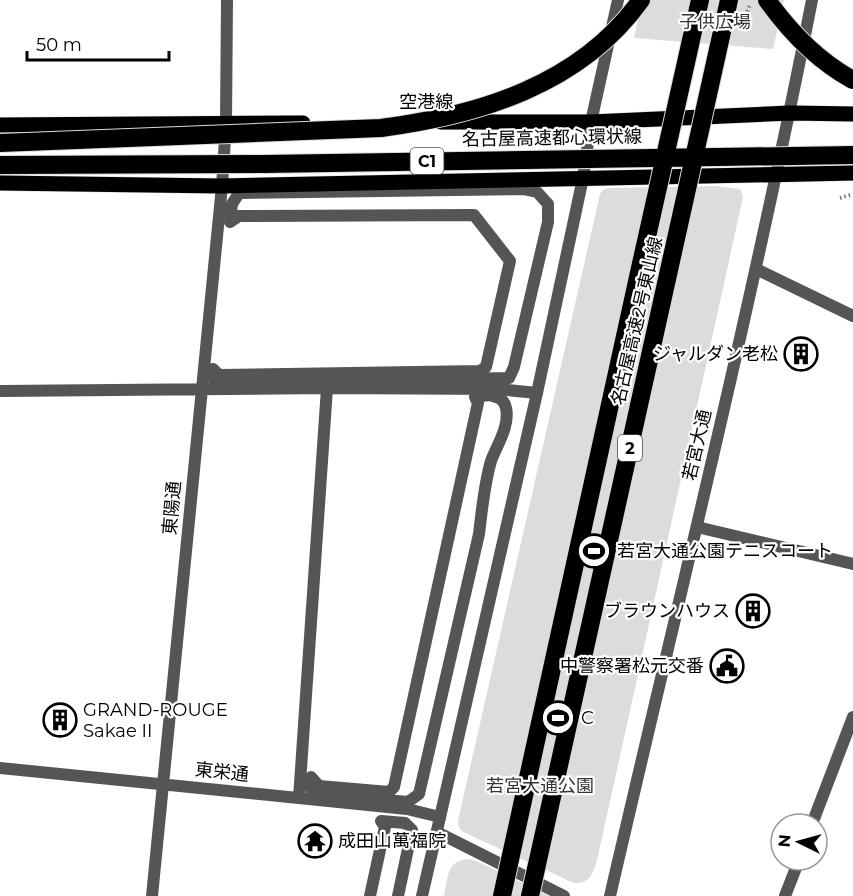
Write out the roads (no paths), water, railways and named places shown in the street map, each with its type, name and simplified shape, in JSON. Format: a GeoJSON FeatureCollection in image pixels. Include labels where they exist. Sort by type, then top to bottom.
{"type":"FeatureCollection","features":[{"type":"Feature","properties":{"kind":"highway"},"geometry":{"type":"LineString","coordinates":[[0,143],[357,129],[423,122],[528,91],[588,56],[620,25],[641,0]]}},
{"type":"Feature","properties":{"kind":"highway","name":"名古屋高速2号東山線"},"geometry":{"type":"LineString","coordinates":[[502,896],[700,0]]}},
{"type":"Feature","properties":{"kind":"highway","name":"名古屋高速2号東山線"},"geometry":{"type":"LineString","coordinates":[[530,896],[729,0]]}},
{"type":"Feature","properties":{"kind":"highway"},"geometry":{"type":"LineString","coordinates":[[767,0],[781,19],[813,52],[853,80]]}},
{"type":"Feature","properties":{"kind":"highway","name":"名古屋高速都心環状線"},"geometry":{"type":"LineString","coordinates":[[0,165],[264,164],[853,155]]}},
{"type":"Feature","properties":{"kind":"main road","name":"空港線"},"geometry":{"type":"LineString","coordinates":[[0,125],[591,122],[790,113],[853,114]]}},
{"type":"Feature","properties":{"kind":"main road"},"geometry":{"type":"LineString","coordinates":[[0,183],[222,186],[853,173]]}},
{"type":"Feature","properties":{"kind":"street","name":"東陽通"},"geometry":{"type":"LineString","coordinates":[[152,896],[222,186],[226,123],[227,0]]}},
{"type":"Feature","properties":{"kind":"street"},"geometry":{"type":"LineString","coordinates":[[422,896],[537,393],[584,178],[591,122],[618,0]]}},
{"type":"Feature","properties":{"kind":"street","name":"若宮大通"},"geometry":{"type":"LineString","coordinates":[[610,896],[756,269],[812,0]]}},
{"type":"Feature","properties":{"kind":"street"},"geometry":{"type":"LineString","coordinates":[[523,189],[537,192],[548,204],[548,222],[514,367],[509,378],[220,383],[214,380],[213,369],[219,375],[480,371],[486,367],[510,261],[474,215],[239,216],[230,222],[232,204],[238,193],[523,189]]}},
{"type":"Feature","properties":{"kind":"street"},"geometry":{"type":"LineString","coordinates":[[756,269],[853,316]]}},
{"type":"Feature","properties":{"kind":"street"},"geometry":{"type":"LineString","coordinates":[[0,391],[202,391],[327,388],[497,389],[537,393]]}},
{"type":"Feature","properties":{"kind":"street"},"geometry":{"type":"LineString","coordinates":[[299,798],[327,388]]}},
{"type":"Feature","properties":{"kind":"street"},"geometry":{"type":"LineString","coordinates":[[475,396],[497,397],[501,399],[506,408],[503,431],[491,461],[479,534],[419,794],[408,802],[318,795],[311,789],[311,777],[319,786],[389,792],[394,788],[478,403],[475,396]]}},
{"type":"Feature","properties":{"kind":"street"},"geometry":{"type":"LineString","coordinates":[[697,527],[853,564]]}},
{"type":"Feature","properties":{"kind":"street"},"geometry":{"type":"LineString","coordinates":[[817,812],[853,717]]}},
{"type":"Feature","properties":{"kind":"street","name":"東栄通"},"geometry":{"type":"LineString","coordinates":[[0,768],[407,808],[440,817]]}},
{"type":"Feature","properties":{"kind":"street"},"geometry":{"type":"LineString","coordinates":[[370,896],[385,827],[381,821],[405,823],[412,830],[398,896]]}},
{"type":"Feature","properties":{"kind":"street"},"geometry":{"type":"LineString","coordinates":[[437,832],[564,896]]}},
{"type":"Feature","properties":{"kind":"street"},"geometry":{"type":"LineString","coordinates":[[785,896],[794,872]]}},
{"type":"Feature","properties":{"kind":"place","name":"ジャルダン老松"},"geometry":{"type":"Point","coordinates":[801,354]}},
{"type":"Feature","properties":{"kind":"place","name":"若宮大通公園テニスコート"},"geometry":{"type":"Point","coordinates":[594,551]}},
{"type":"Feature","properties":{"kind":"place","name":"ブラウンハウス"},"geometry":{"type":"Point","coordinates":[753,611]}},
{"type":"Feature","properties":{"kind":"place","name":"中警察署松元交番"},"geometry":{"type":"Point","coordinates":[727,666]}},
{"type":"Feature","properties":{"kind":"place","name":"C"},"geometry":{"type":"Point","coordinates":[558,718]}},
{"type":"Feature","properties":{"kind":"place","name":"GRAND-ROUGE Sakae II"},"geometry":{"type":"Point","coordinates":[60,720]}},
{"type":"Feature","properties":{"kind":"place","name":"成田山萬福院"},"geometry":{"type":"Point","coordinates":[315,841]}},
{"type":"Feature","properties":{"kind":"park label","name":"子供広場"},"geometry":{"type":"Point","coordinates":[715,22]}},
{"type":"Feature","properties":{"kind":"park label","name":"若宮大通公園"},"geometry":{"type":"Point","coordinates":[540,786]}}]}
